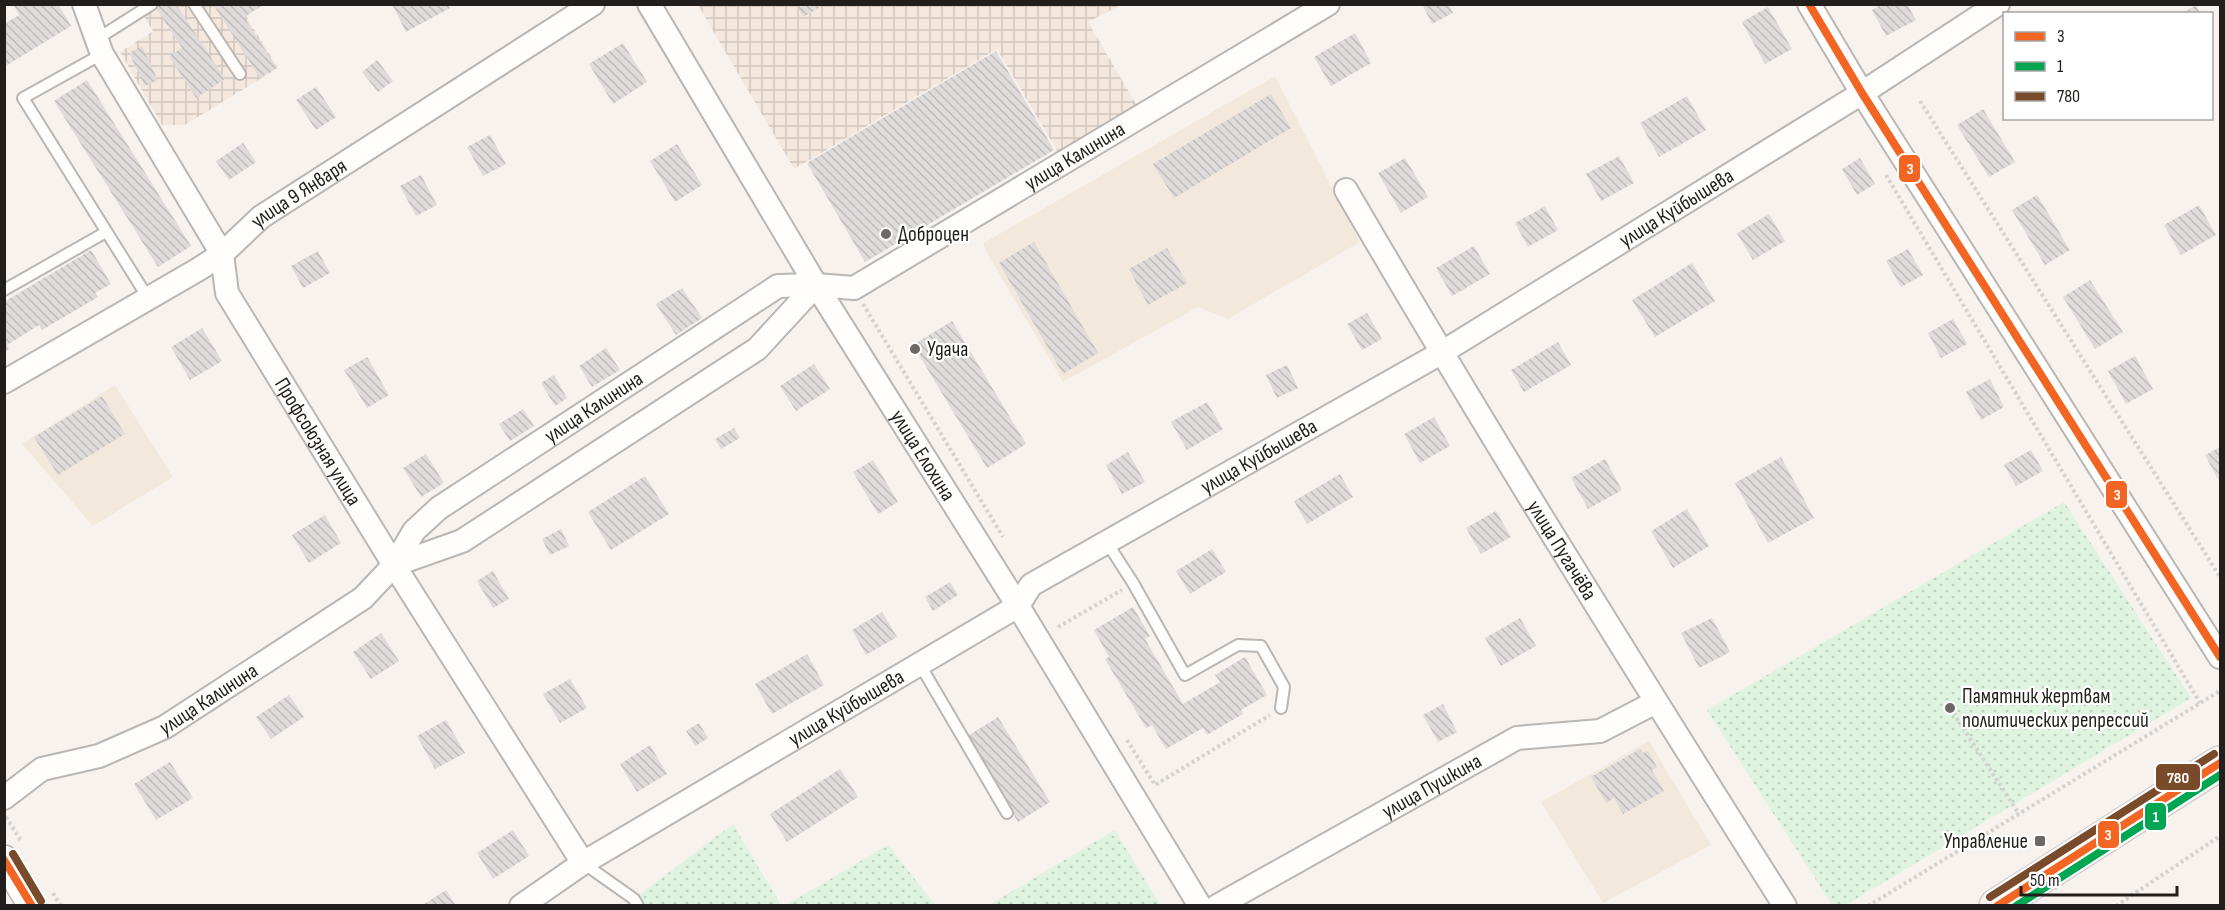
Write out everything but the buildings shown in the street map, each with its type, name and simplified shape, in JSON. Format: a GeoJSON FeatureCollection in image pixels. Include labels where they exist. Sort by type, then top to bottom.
{"type":"FeatureCollection","features":[{"type":"Feature","properties":{"kind":"main road"},"geometry":{"type":"LineString","coordinates":[[1996,906],[2220,764]]}},
{"type":"Feature","properties":{"kind":"street","name":"Профсоюзная улица"},"geometry":{"type":"LineString","coordinates":[[84,4],[100,47],[222,254],[227,293],[394,565],[583,863]]}},
{"type":"Feature","properties":{"kind":"street","name":"улица 9 Января"},"geometry":{"type":"LineString","coordinates":[[4,382],[222,254],[261,217],[593,4]]}},
{"type":"Feature","properties":{"kind":"street","name":"улица Елохина"},"geometry":{"type":"LineString","coordinates":[[649,4],[816,285],[1018,606],[1200,906]]}},
{"type":"Feature","properties":{"kind":"street","name":"улица Калинина"},"geometry":{"type":"LineString","coordinates":[[4,798],[42,769],[99,756],[165,727],[363,598],[394,565],[414,531],[439,508],[778,286],[816,285],[854,288],[1328,4]]}},
{"type":"Feature","properties":{"kind":"street"},"geometry":{"type":"LineString","coordinates":[[1809,4],[1862,93],[2220,657]]}},
{"type":"Feature","properties":{"kind":"street","name":"улица Куйбышева"},"geometry":{"type":"LineString","coordinates":[[520,906],[583,863],[1018,606],[1031,585],[1441,353],[1862,93],[1998,4]]}},
{"type":"Feature","properties":{"kind":"street","name":"улица Пугачёва"},"geometry":{"type":"LineString","coordinates":[[1346,190],[1441,353],[1785,906]]}},
{"type":"Feature","properties":{"kind":"street","name":"улица Калинина"},"geometry":{"type":"LineString","coordinates":[[394,565],[462,541],[757,349],[816,285]]}},
{"type":"Feature","properties":{"kind":"street","name":"улица Пушкина"},"geometry":{"type":"LineString","coordinates":[[1217,906],[1517,738],[1600,731],[1656,702]]}},
{"type":"Feature","properties":{"kind":"street"},"geometry":{"type":"LineString","coordinates":[[4,859],[32,906]]}},
{"type":"Feature","properties":{"kind":"lane"},"geometry":{"type":"LineString","coordinates":[[148,298],[24,98],[100,47],[152,4]]}},
{"type":"Feature","properties":{"kind":"lane"},"geometry":{"type":"LineString","coordinates":[[194,4],[240,74]]}},
{"type":"Feature","properties":{"kind":"lane"},"geometry":{"type":"LineString","coordinates":[[4,291],[106,232]]}},
{"type":"Feature","properties":{"kind":"lane"},"geometry":{"type":"LineString","coordinates":[[1106,541],[1133,583],[1185,675],[1238,645],[1261,646],[1284,687],[1281,708]]}},
{"type":"Feature","properties":{"kind":"lane"},"geometry":{"type":"LineString","coordinates":[[919,663],[1007,813]]}},
{"type":"Feature","properties":{"kind":"lane"},"geometry":{"type":"LineString","coordinates":[[583,863],[634,899],[638,906]]}},
{"type":"Feature","properties":{"kind":"path"},"geometry":{"type":"LineString","coordinates":[[1920,101],[2220,578]]}},
{"type":"Feature","properties":{"kind":"path"},"geometry":{"type":"LineString","coordinates":[[1880,165],[2200,703]]}},
{"type":"Feature","properties":{"kind":"path"},"geometry":{"type":"LineString","coordinates":[[854,288],[1008,547]]}},
{"type":"Feature","properties":{"kind":"path"},"geometry":{"type":"LineString","coordinates":[[1058,627],[1133,583]]}},
{"type":"Feature","properties":{"kind":"path"},"geometry":{"type":"LineString","coordinates":[[1053,619],[1064,637]]}},
{"type":"Feature","properties":{"kind":"path"},"geometry":{"type":"LineString","coordinates":[[1868,906],[2220,691]]}},
{"type":"Feature","properties":{"kind":"path"},"geometry":{"type":"LineString","coordinates":[[1125,736],[1155,786],[1281,708]]}},
{"type":"Feature","properties":{"kind":"path"},"geometry":{"type":"LineString","coordinates":[[1950,708],[2019,814]]}},
{"type":"Feature","properties":{"kind":"path"},"geometry":{"type":"LineString","coordinates":[[2116,906],[2220,836]]}},
{"type":"Feature","properties":{"kind":"shaded area"},"geometry":{"type":"Polygon","coordinates":[[[137,5],[264,5],[246,16],[278,68],[185,125],[162,125],[120,52],[153,31],[137,5]]]}},
{"type":"Feature","properties":{"kind":"shaded area"},"geometry":{"type":"Polygon","coordinates":[[[698,5],[1121,5],[1088,22],[1139,109],[1059,154],[997,49],[794,169],[698,5]]]}},
{"type":"Feature","properties":{"kind":"shaded area"},"geometry":{"type":"Polygon","coordinates":[[[1275,76],[1360,242],[1228,319],[1198,307],[1063,382],[983,243],[1275,76]]]}},
{"type":"Feature","properties":{"kind":"shaded area"},"geometry":{"type":"Polygon","coordinates":[[[115,385],[173,477],[93,526],[22,444],[115,385]]]}},
{"type":"Feature","properties":{"kind":"shaded area"},"geometry":{"type":"Polygon","coordinates":[[[1649,741],[1711,845],[1603,903],[1541,802],[1649,741]]]}},
{"type":"Feature","properties":{"kind":"green space"},"geometry":{"type":"Polygon","coordinates":[[[2064,502],[2191,698],[1846,905],[1832,905],[1707,710],[2064,502]]]}},
{"type":"Feature","properties":{"kind":"green space"},"geometry":{"type":"Polygon","coordinates":[[[733,824],[781,905],[624,906],[634,899],[733,824]]]}},
{"type":"Feature","properties":{"kind":"green space"},"geometry":{"type":"Polygon","coordinates":[[[1115,830],[1160,905],[989,905],[1115,830]]]}},
{"type":"Feature","properties":{"kind":"green space"},"geometry":{"type":"Polygon","coordinates":[[[888,845],[935,905],[786,905],[888,845]]]}},
{"type":"Feature","properties":{"kind":"transit line","name":"3"},"geometry":{"type":"LineString","coordinates":[[1809,4],[1862,93],[2220,657]]}},
{"type":"Feature","properties":{"kind":"transit line","name":"780"},"geometry":{"type":"LineString","coordinates":[[1990,897],[2214,754]]}},
{"type":"Feature","properties":{"kind":"transit line","name":"3"},"geometry":{"type":"LineString","coordinates":[[1997,906],[2220,763]]}},
{"type":"Feature","properties":{"kind":"transit line","name":"1"},"geometry":{"type":"LineString","coordinates":[[2016,906],[2220,775]]}},
{"type":"Feature","properties":{"kind":"transit line","name":"780"},"geometry":{"type":"LineString","coordinates":[[13,854],[41,901]]}},
{"type":"Feature","properties":{"kind":"transit line","name":"3"},"geometry":{"type":"LineString","coordinates":[[4,860],[32,906]]}},
{"type":"Feature","properties":{"kind":"place","name":"Доброцен"},"geometry":{"type":"Point","coordinates":[886,234]}},
{"type":"Feature","properties":{"kind":"place","name":"Удача"},"geometry":{"type":"Point","coordinates":[915,349]}},
{"type":"Feature","properties":{"kind":"place","name":"Памятник жертвам политических репрессий"},"geometry":{"type":"Point","coordinates":[1950,708]}},
{"type":"Feature","properties":{"kind":"place","name":"Управление"},"geometry":{"type":"Point","coordinates":[2040,841]}}]}
